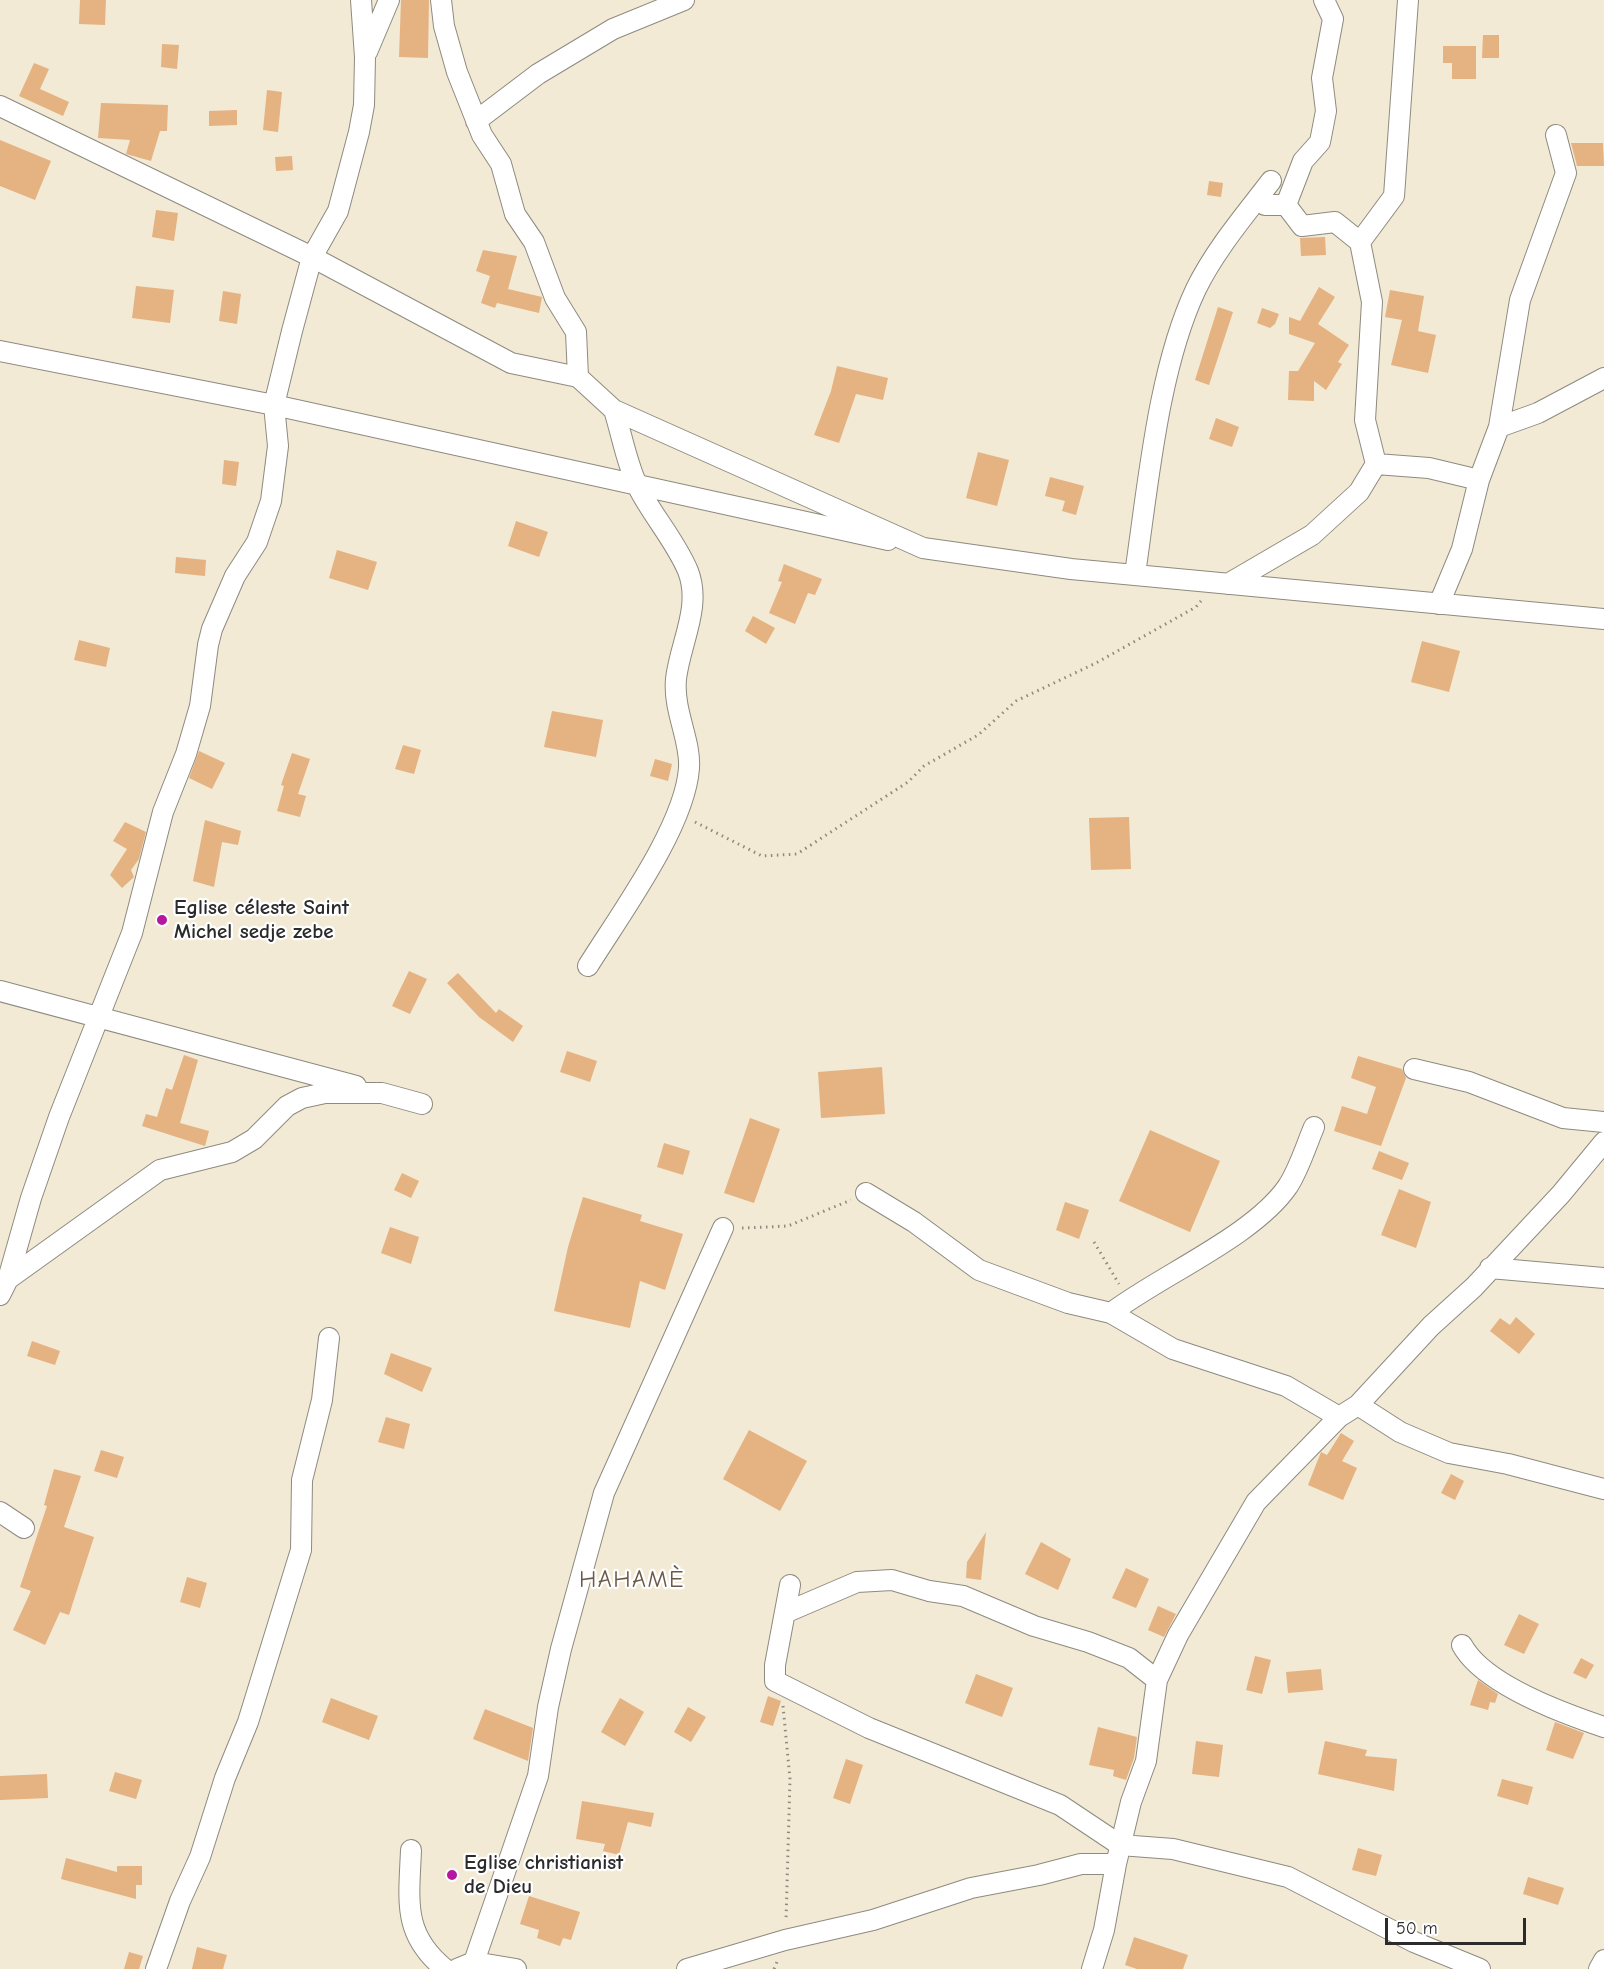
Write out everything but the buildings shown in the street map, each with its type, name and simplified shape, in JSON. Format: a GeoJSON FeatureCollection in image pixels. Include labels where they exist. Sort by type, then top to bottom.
{"type":"FeatureCollection","features":[{"type":"Feature","properties":{"kind":"street"},"geometry":{"type":"LineString","coordinates":[[4,1287],[48,1147],[132,933],[163,812],[186,754],[200,706],[212,629],[235,576],[257,542],[271,501],[278,446],[274,405],[312,257],[338,211],[364,105],[365,57],[361,0]]}},
{"type":"Feature","properties":{"kind":"street"},"geometry":{"type":"LineString","coordinates":[[365,57],[389,0]]}},
{"type":"Feature","properties":{"kind":"street"},"geometry":{"type":"LineString","coordinates":[[441,0],[444,26],[457,72],[477,121],[501,164],[515,214],[534,242],[555,298],[576,332],[578,376]]}},
{"type":"Feature","properties":{"kind":"street"},"geometry":{"type":"LineString","coordinates":[[477,121],[538,74],[613,29],[684,0]]}},
{"type":"Feature","properties":{"kind":"street"},"geometry":{"type":"LineString","coordinates":[[1286,205],[1304,161],[1320,142],[1326,111],[1322,78],[1333,19],[1324,0]]}},
{"type":"Feature","properties":{"kind":"street"},"geometry":{"type":"LineString","coordinates":[[1360,242],[1394,196],[1408,0]]}},
{"type":"Feature","properties":{"kind":"street"},"geometry":{"type":"LineString","coordinates":[[0,106],[312,257],[511,363],[578,376],[615,410],[923,548]]}},
{"type":"Feature","properties":{"kind":"street"},"geometry":{"type":"LineString","coordinates":[[1439,604],[1462,549],[1479,480],[1499,427],[1520,300],[1566,173],[1556,135]]}},
{"type":"Feature","properties":{"kind":"street"},"geometry":{"type":"LineString","coordinates":[[1135,574],[1150,469],[1178,332],[1197,288],[1220,250],[1271,181]]}},
{"type":"Feature","properties":{"kind":"street"},"geometry":{"type":"LineString","coordinates":[[1264,205],[1286,205]]}},
{"type":"Feature","properties":{"kind":"street"},"geometry":{"type":"LineString","coordinates":[[1223,583],[1312,535],[1359,492],[1376,464],[1365,420],[1372,302],[1360,242],[1335,222],[1302,226],[1286,205]]}},
{"type":"Feature","properties":{"kind":"street"},"geometry":{"type":"LineString","coordinates":[[0,351],[274,405],[923,548],[1060,568],[1604,619]]}},
{"type":"Feature","properties":{"kind":"street"},"geometry":{"type":"LineString","coordinates":[[1499,427],[1538,413],[1604,378]]}},
{"type":"Feature","properties":{"kind":"street"},"geometry":{"type":"LineString","coordinates":[[588,966],[626,909],[675,820],[689,769],[687,745],[677,715],[676,678],[688,635],[692,591],[688,572],[637,486],[615,410]]}},
{"type":"Feature","properties":{"kind":"street"},"geometry":{"type":"LineString","coordinates":[[1376,464],[1429,468],[1479,480]]}},
{"type":"Feature","properties":{"kind":"street"},"geometry":{"type":"LineString","coordinates":[[0,991],[422,1104]]}},
{"type":"Feature","properties":{"kind":"street"},"geometry":{"type":"LineString","coordinates":[[1414,1068],[1469,1082],[1563,1118],[1604,1122]]}},
{"type":"Feature","properties":{"kind":"street"},"geometry":{"type":"LineString","coordinates":[[4,1287],[160,1170],[232,1152],[254,1138],[287,1106],[302,1098],[325,1093],[382,1093]]}},
{"type":"Feature","properties":{"kind":"street"},"geometry":{"type":"LineString","coordinates":[[1111,1313],[1228,1238],[1278,1197],[1288,1186],[1314,1127]]}},
{"type":"Feature","properties":{"kind":"street"},"geometry":{"type":"LineString","coordinates":[[1092,1969],[1104,1930],[1118,1855],[1146,1761],[1157,1680],[1178,1635],[1256,1502],[1339,1417],[1358,1405],[1431,1326],[1474,1287],[1561,1194],[1604,1142]]}},
{"type":"Feature","properties":{"kind":"street"},"geometry":{"type":"LineString","coordinates":[[866,1193],[914,1222],[979,1270],[1068,1302],[1111,1313],[1173,1349],[1286,1386],[1339,1417]]}},
{"type":"Feature","properties":{"kind":"street"},"geometry":{"type":"LineString","coordinates":[[516,1969],[466,1965],[538,1776],[548,1707],[561,1649],[604,1493],[723,1228]]}},
{"type":"Feature","properties":{"kind":"street"},"geometry":{"type":"LineString","coordinates":[[1490,1268],[1604,1278]]}},
{"type":"Feature","properties":{"kind":"street"},"geometry":{"type":"LineString","coordinates":[[156,1969],[180,1901],[200,1857],[225,1778],[248,1722],[301,1550],[302,1480],[322,1400],[330,1338]]}},
{"type":"Feature","properties":{"kind":"street"},"geometry":{"type":"LineString","coordinates":[[1358,1405],[1400,1432],[1449,1453],[1508,1464],[1604,1489]]}},
{"type":"Feature","properties":{"kind":"street"},"geometry":{"type":"LineString","coordinates":[[0,1512],[24,1528]]}},
{"type":"Feature","properties":{"kind":"street"},"geometry":{"type":"LineString","coordinates":[[786,1612],[857,1582],[892,1580],[929,1591],[963,1596],[1034,1626],[1088,1642],[1129,1658],[1157,1680]]}},
{"type":"Feature","properties":{"kind":"street"},"geometry":{"type":"LineString","coordinates":[[790,1585],[775,1665],[775,1681],[869,1728],[1060,1805],[1118,1855]]}},
{"type":"Feature","properties":{"kind":"street"},"geometry":{"type":"LineString","coordinates":[[1462,1645],[1470,1660],[1515,1689],[1560,1712],[1604,1727]]}},
{"type":"Feature","properties":{"kind":"street"},"geometry":{"type":"LineString","coordinates":[[687,1969],[785,1940],[873,1920],[971,1888],[1039,1875],[1118,1855],[1173,1849],[1288,1877],[1414,1942],[1479,1969]]}},
{"type":"Feature","properties":{"kind":"street"},"geometry":{"type":"LineString","coordinates":[[411,1850],[409,1913],[417,1938],[432,1958],[446,1969]]}},
{"type":"Feature","properties":{"kind":"street"},"geometry":{"type":"LineString","coordinates":[[1599,1969],[1604,1960]]}},
{"type":"Feature","properties":{"kind":"path"},"geometry":{"type":"LineString","coordinates":[[675,820],[699,823],[762,856],[797,854],[908,782],[924,766],[978,735],[1016,700],[1096,663],[1196,607],[1223,583]]}},
{"type":"Feature","properties":{"kind":"path"},"geometry":{"type":"LineString","coordinates":[[723,1228],[788,1226],[866,1193]]}},
{"type":"Feature","properties":{"kind":"path"},"geometry":{"type":"LineString","coordinates":[[1094,1242],[1128,1300]]}},
{"type":"Feature","properties":{"kind":"path"},"geometry":{"type":"LineString","coordinates":[[774,1969],[785,1940],[790,1779],[782,1699],[775,1681]]}},
{"type":"Feature","properties":{"kind":"place","name":"Eglise céleste Saint Michel sedje zebe"},"geometry":{"type":"Point","coordinates":[162,920]}},
{"type":"Feature","properties":{"kind":"place","name":"Eglise christianist de Dieu"},"geometry":{"type":"Point","coordinates":[452,1875]}},
{"type":"Feature","properties":{"kind":"district","name":"HAHAMÈ"},"geometry":{"type":"Point","coordinates":[632,1580]}}]}
